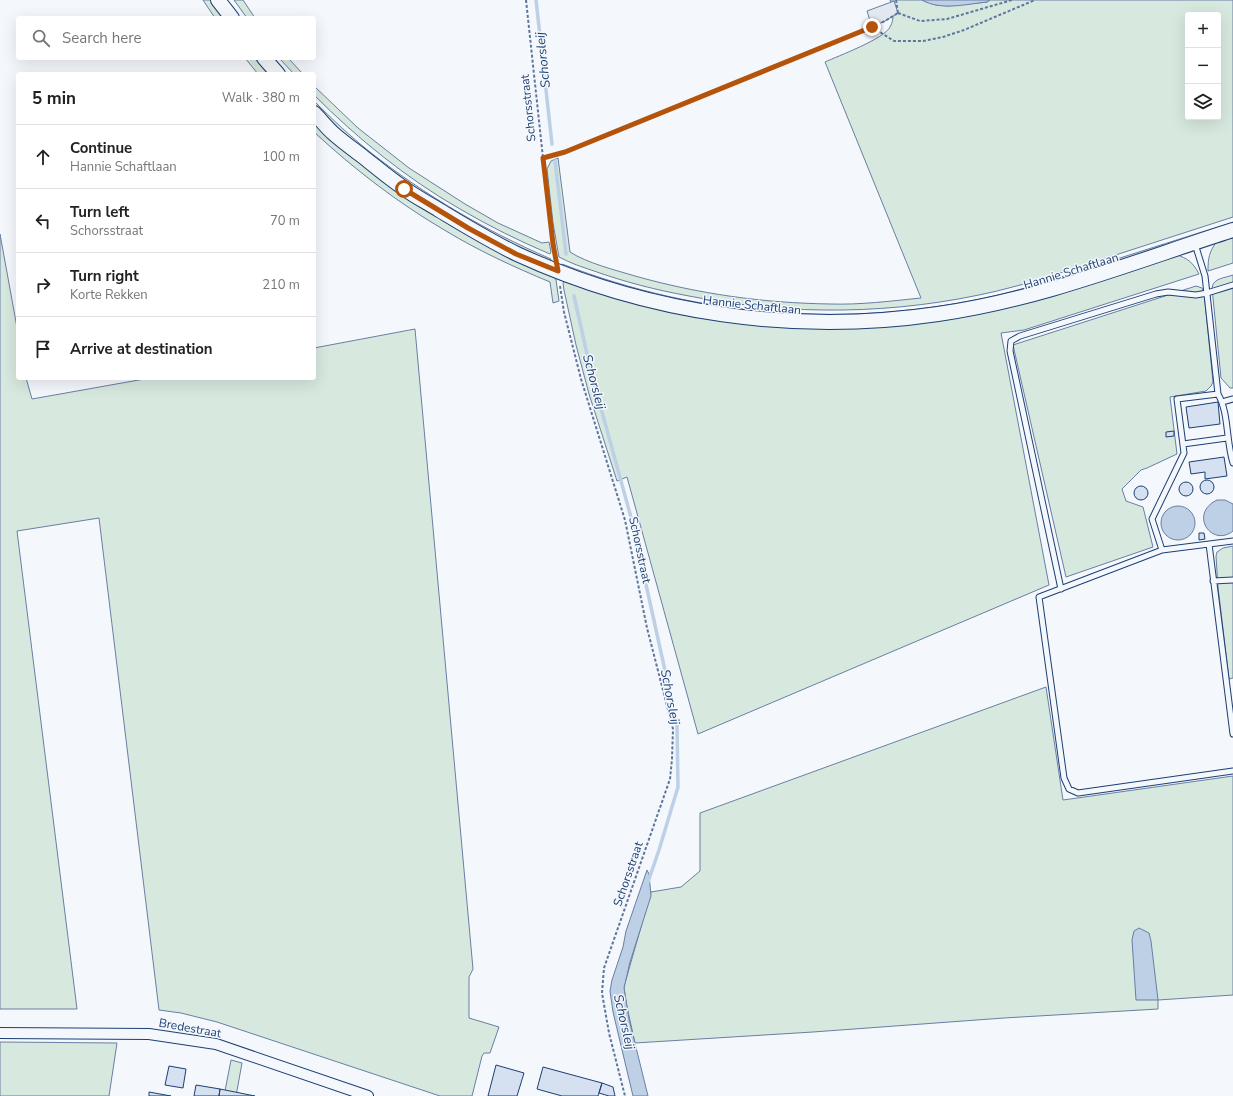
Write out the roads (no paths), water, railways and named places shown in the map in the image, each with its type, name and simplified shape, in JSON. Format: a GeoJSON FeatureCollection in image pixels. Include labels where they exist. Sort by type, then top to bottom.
{"type":"FeatureCollection","features":[{"type":"Feature","properties":{"kind":"main road"},"geometry":{"type":"LineString","coordinates":[[218,0],[230,16]]}},
{"type":"Feature","properties":{"kind":"main road"},"geometry":{"type":"LineString","coordinates":[[266,60],[276,72]]}},
{"type":"Feature","properties":{"kind":"main road","name":"Hannie Schaftlaan"},"geometry":{"type":"LineString","coordinates":[[316,115],[333,134],[404,189],[516,254],[558,271],[632,296],[682,308],[729,316],[808,322],[890,321],[939,314],[1003,302],[1059,287],[1233,230]]}},
{"type":"Feature","properties":{"kind":"street","name":"Bredestraat"},"geometry":{"type":"LineString","coordinates":[[0,1034],[149,1034],[216,1044],[368,1096]]}},
{"type":"Feature","properties":{"kind":"lane"},"geometry":{"type":"LineString","coordinates":[[1194,242],[1205,276],[1218,394],[1222,402],[1233,463]]}},
{"type":"Feature","properties":{"kind":"lane"},"geometry":{"type":"LineString","coordinates":[[1061,589],[1010,352],[1011,341],[1020,336],[1156,294],[1168,292],[1196,294],[1207,293],[1233,285]]}},
{"type":"Feature","properties":{"kind":"lane"},"geometry":{"type":"LineString","coordinates":[[1162,550],[1152,519],[1184,453],[1177,398],[1218,394]]}},
{"type":"Feature","properties":{"kind":"lane"},"geometry":{"type":"LineString","coordinates":[[1222,402],[1233,399]]}},
{"type":"Feature","properties":{"kind":"lane"},"geometry":{"type":"LineString","coordinates":[[1183,444],[1228,438]]}},
{"type":"Feature","properties":{"kind":"lane"},"geometry":{"type":"LineString","coordinates":[[1233,541],[1162,550],[1039,597],[1064,778],[1069,789],[1078,793],[1233,771]]}},
{"type":"Feature","properties":{"kind":"lane"},"geometry":{"type":"LineString","coordinates":[[1208,544],[1233,734]]}},
{"type":"Feature","properties":{"kind":"lane"},"geometry":{"type":"LineString","coordinates":[[1213,582],[1233,580]]}},
{"type":"Feature","properties":{"kind":"water"},"geometry":{"type":"Polygon","coordinates":[[[922,0],[990,0],[987,2],[946,6],[929,3],[922,0]]]}},
{"type":"Feature","properties":{"kind":"water"},"geometry":{"type":"Polygon","coordinates":[[[1217,500],[1225,500],[1233,504],[1233,531],[1225,535],[1218,535],[1211,532],[1206,527],[1204,520],[1204,513],[1208,506],[1217,500]]]}},
{"type":"Feature","properties":{"kind":"water"},"geometry":{"type":"Polygon","coordinates":[[[1175,506],[1181,506],[1185,507],[1192,513],[1195,523],[1194,530],[1188,537],[1181,540],[1175,540],[1171,539],[1164,533],[1161,526],[1161,520],[1162,516],[1168,509],[1175,506]]]}},
{"type":"Feature","properties":{"kind":"water"},"geometry":{"type":"Polygon","coordinates":[[[647,870],[649,874],[651,896],[630,962],[624,988],[629,1019],[648,1096],[633,1096],[613,1012],[610,991],[623,947],[626,931],[647,870]]]}},
{"type":"Feature","properties":{"kind":"water"},"geometry":{"type":"Polygon","coordinates":[[[1139,928],[1149,933],[1158,1000],[1136,1000],[1132,940],[1134,931],[1139,928]]]}},
{"type":"Feature","properties":{"kind":"waterway","name":"Schorsleij"},"geometry":{"type":"LineString","coordinates":[[536,0],[552,144]]}},
{"type":"Feature","properties":{"kind":"waterway","name":"Schorsleij"},"geometry":{"type":"LineString","coordinates":[[555,161],[566,254]]}},
{"type":"Feature","properties":{"kind":"waterway","name":"Schorsleij"},"geometry":{"type":"LineString","coordinates":[[574,296],[591,372],[632,521],[677,725],[678,787],[648,882]]}}]}
